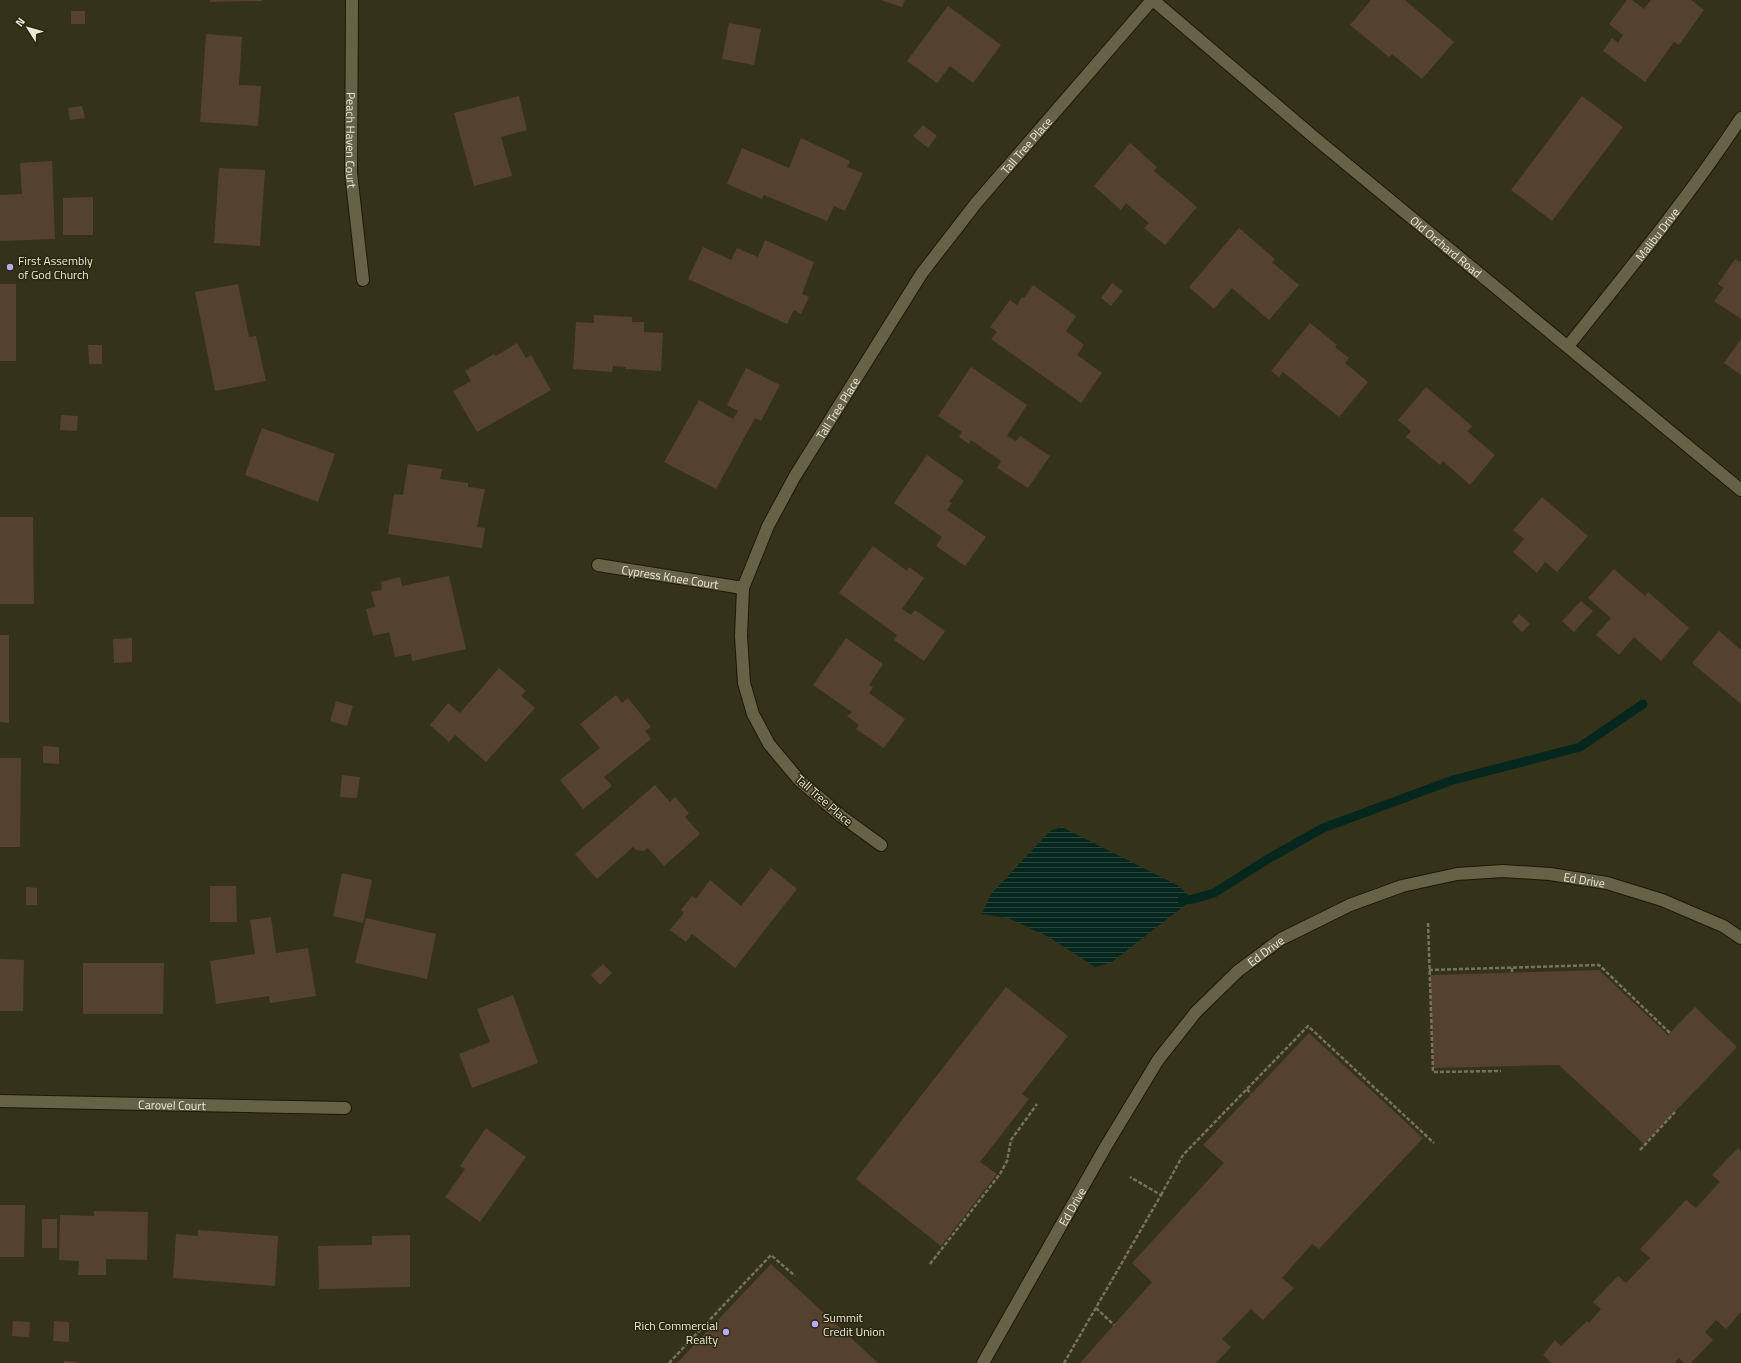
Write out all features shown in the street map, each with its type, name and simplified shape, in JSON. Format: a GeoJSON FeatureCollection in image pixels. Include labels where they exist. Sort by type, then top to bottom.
{"type":"FeatureCollection","features":[{"type":"Feature","properties":{"kind":"street","name":"Peach Haven Court"},"geometry":{"type":"LineString","coordinates":[[352,0],[351,173],[363,280]]}},
{"type":"Feature","properties":{"kind":"street","name":"Old Orchard Road"},"geometry":{"type":"LineString","coordinates":[[1153,0],[1321,143],[1741,490]]}},
{"type":"Feature","properties":{"kind":"street","name":"Tall Tree Place"},"geometry":{"type":"LineString","coordinates":[[881,845],[841,816],[799,780],[769,744],[753,714],[744,683],[741,636],[742,588],[768,526],[795,476],[922,273],[977,202],[1153,0]]}},
{"type":"Feature","properties":{"kind":"street","name":"Malibu Drive"},"geometry":{"type":"LineString","coordinates":[[1568,346],[1646,249],[1705,171],[1741,118]]}},
{"type":"Feature","properties":{"kind":"street","name":"Cypress Knee Court"},"geometry":{"type":"LineString","coordinates":[[598,565],[742,588]]}},
{"type":"Feature","properties":{"kind":"street","name":"Ed Drive"},"geometry":{"type":"LineString","coordinates":[[983,1363],[1106,1146],[1158,1060],[1196,1012],[1238,971],[1281,939],[1350,905],[1402,886],[1457,874],[1503,871],[1550,874],[1607,883],[1662,900],[1723,926],[1741,938]]}},
{"type":"Feature","properties":{"kind":"street","name":"Carovel Court"},"geometry":{"type":"LineString","coordinates":[[0,1101],[345,1108]]}},
{"type":"Feature","properties":{"kind":"path"},"geometry":{"type":"LineString","coordinates":[[1428,923],[1433,1072],[1502,1071]]}},
{"type":"Feature","properties":{"kind":"path"},"geometry":{"type":"LineString","coordinates":[[1429,970],[1599,965],[1616,984],[1670,1033]]}},
{"type":"Feature","properties":{"kind":"path"},"geometry":{"type":"LineString","coordinates":[[1512,968],[1512,973]]}},
{"type":"Feature","properties":{"kind":"path"},"geometry":{"type":"LineString","coordinates":[[1064,1363],[1184,1155],[1308,1026],[1434,1143]]}},
{"type":"Feature","properties":{"kind":"path"},"geometry":{"type":"LineString","coordinates":[[1247,1090],[1251,1094]]}},
{"type":"Feature","properties":{"kind":"path"},"geometry":{"type":"LineString","coordinates":[[930,1264],[1000,1174],[1007,1161],[1011,1140],[1037,1104]]}},
{"type":"Feature","properties":{"kind":"path"},"geometry":{"type":"LineString","coordinates":[[1640,1150],[1675,1112]]}},
{"type":"Feature","properties":{"kind":"path"},"geometry":{"type":"LineString","coordinates":[[1130,1177],[1161,1195]]}},
{"type":"Feature","properties":{"kind":"path"},"geometry":{"type":"LineString","coordinates":[[669,1363],[772,1255],[795,1276]]}},
{"type":"Feature","properties":{"kind":"path"},"geometry":{"type":"LineString","coordinates":[[1096,1308],[1114,1325]]}},
{"type":"Feature","properties":{"kind":"water"},"geometry":{"type":"Polygon","coordinates":[[[1062,827],[1177,885],[1193,899],[1112,962],[1095,967],[1047,936],[1008,918],[982,914],[991,894],[1050,831],[1062,827]]]}},
{"type":"Feature","properties":{"kind":"building"},"geometry":{"type":"Polygon","coordinates":[[[210,0],[262,0],[262,1],[210,2],[210,0]]]}},
{"type":"Feature","properties":{"kind":"building"},"geometry":{"type":"Polygon","coordinates":[[[880,0],[905,0],[902,7],[880,0]]]}},
{"type":"Feature","properties":{"kind":"building"},"geometry":{"type":"Polygon","coordinates":[[[1371,0],[1405,0],[1454,42],[1422,79],[1392,54],[1389,57],[1350,25],[1371,0]]]}},
{"type":"Feature","properties":{"kind":"building"},"geometry":{"type":"Polygon","coordinates":[[[1627,0],[1632,0],[1644,9],[1651,0],[1691,0],[1704,10],[1679,45],[1674,42],[1645,82],[1603,51],[1612,38],[1618,43],[1623,35],[1609,24],[1627,0]]]}},
{"type":"Feature","properties":{"kind":"building"},"geometry":{"type":"Polygon","coordinates":[[[948,6],[1001,45],[973,83],[950,66],[937,83],[907,61],[948,6]]]}},
{"type":"Feature","properties":{"kind":"building"},"geometry":{"type":"Polygon","coordinates":[[[71,11],[85,11],[85,24],[71,24],[71,11]]]}},
{"type":"Feature","properties":{"kind":"building"},"geometry":{"type":"Polygon","coordinates":[[[729,23],[761,29],[754,65],[722,59],[729,23]]]}},
{"type":"Feature","properties":{"kind":"building"},"geometry":{"type":"Polygon","coordinates":[[[206,34],[242,37],[239,85],[261,86],[258,126],[200,122],[206,34]]]}},
{"type":"Feature","properties":{"kind":"building"},"geometry":{"type":"Polygon","coordinates":[[[519,96],[527,130],[501,137],[512,176],[474,186],[454,113],[519,96]]]}},
{"type":"Feature","properties":{"kind":"building"},"geometry":{"type":"Polygon","coordinates":[[[1582,96],[1623,127],[1552,221],[1511,190],[1582,96]]]}},
{"type":"Feature","properties":{"kind":"building"},"geometry":{"type":"Polygon","coordinates":[[[82,106],[85,118],[70,120],[68,108],[82,106]]]}},
{"type":"Feature","properties":{"kind":"building"},"geometry":{"type":"Polygon","coordinates":[[[923,125],[937,136],[928,148],[913,136],[923,125]]]}},
{"type":"Feature","properties":{"kind":"building"},"geometry":{"type":"Polygon","coordinates":[[[801,138],[850,161],[847,167],[863,173],[845,211],[834,206],[827,221],[764,195],[762,199],[727,184],[742,148],[789,168],[801,138]]]}},
{"type":"Feature","properties":{"kind":"building"},"geometry":{"type":"Polygon","coordinates":[[[1130,143],[1157,167],[1154,171],[1197,207],[1165,245],[1144,228],[1149,223],[1126,203],[1121,210],[1094,186],[1130,143]]]}},
{"type":"Feature","properties":{"kind":"building"},"geometry":{"type":"Polygon","coordinates":[[[52,161],[55,239],[0,241],[0,195],[22,194],[20,163],[52,161]]]}},
{"type":"Feature","properties":{"kind":"building"},"geometry":{"type":"Polygon","coordinates":[[[219,168],[265,170],[260,246],[214,243],[219,168]]]}},
{"type":"Feature","properties":{"kind":"building"},"geometry":{"type":"Polygon","coordinates":[[[93,197],[93,235],[63,235],[63,198],[93,197]]]}},
{"type":"Feature","properties":{"kind":"building"},"geometry":{"type":"Polygon","coordinates":[[[1239,228],[1275,259],[1272,262],[1299,285],[1269,320],[1232,288],[1214,309],[1189,287],[1239,228]]]}},
{"type":"Feature","properties":{"kind":"building"},"geometry":{"type":"Polygon","coordinates":[[[765,240],[814,262],[802,294],[809,297],[801,314],[794,310],[787,324],[688,279],[703,247],[731,260],[737,248],[758,257],[765,240]]]}},
{"type":"Feature","properties":{"kind":"building"},"geometry":{"type":"Polygon","coordinates":[[[1735,259],[1740,262],[1741,260],[1741,319],[1714,301],[1724,288],[1718,284],[1735,259]]]}},
{"type":"Feature","properties":{"kind":"building"},"geometry":{"type":"Polygon","coordinates":[[[1112,283],[1123,291],[1111,306],[1101,298],[1112,283]]]}},
{"type":"Feature","properties":{"kind":"building"},"geometry":{"type":"Polygon","coordinates":[[[0,284],[16,284],[16,361],[0,361],[0,284]]]}},
{"type":"Feature","properties":{"kind":"building"},"geometry":{"type":"Polygon","coordinates":[[[238,284],[249,337],[256,336],[266,381],[215,391],[195,292],[238,284]]]}},
{"type":"Feature","properties":{"kind":"building"},"geometry":{"type":"Polygon","coordinates":[[[1033,285],[1076,316],[1066,331],[1084,345],[1077,355],[1102,373],[1081,403],[991,339],[997,332],[990,327],[1010,300],[1017,305],[1033,285]]]}},
{"type":"Feature","properties":{"kind":"building"},"geometry":{"type":"Polygon","coordinates":[[[594,315],[632,317],[632,322],[644,322],[644,332],[663,333],[661,371],[625,369],[626,367],[613,366],[612,372],[573,369],[576,322],[594,323],[594,315]]]}},
{"type":"Feature","properties":{"kind":"building"},"geometry":{"type":"Polygon","coordinates":[[[1310,323],[1337,345],[1335,347],[1349,358],[1345,363],[1368,382],[1339,417],[1283,372],[1279,377],[1271,371],[1310,323]]]}},
{"type":"Feature","properties":{"kind":"building"},"geometry":{"type":"Polygon","coordinates":[[[1741,339],[1741,375],[1724,363],[1741,339]]]}},
{"type":"Feature","properties":{"kind":"building"},"geometry":{"type":"Polygon","coordinates":[[[517,343],[526,358],[531,355],[551,390],[477,432],[453,391],[471,381],[465,371],[494,354],[496,356],[517,343]]]}},
{"type":"Feature","properties":{"kind":"building"},"geometry":{"type":"Polygon","coordinates":[[[88,345],[102,345],[102,364],[89,364],[88,345]]]}},
{"type":"Feature","properties":{"kind":"building"},"geometry":{"type":"Polygon","coordinates":[[[971,367],[1027,405],[1007,436],[1016,441],[1020,436],[1050,456],[1028,488],[997,468],[1001,461],[971,440],[969,444],[959,437],[962,432],[938,416],[971,367]]]}},
{"type":"Feature","properties":{"kind":"building"},"geometry":{"type":"Polygon","coordinates":[[[746,368],[780,385],[761,421],[755,418],[716,489],[664,462],[699,400],[733,419],[738,411],[727,405],[746,368]]]}},
{"type":"Feature","properties":{"kind":"building"},"geometry":{"type":"Polygon","coordinates":[[[1426,387],[1472,426],[1467,431],[1495,455],[1470,485],[1443,461],[1440,465],[1406,437],[1411,431],[1398,420],[1426,387]]]}},
{"type":"Feature","properties":{"kind":"building"},"geometry":{"type":"Polygon","coordinates":[[[61,415],[78,416],[77,431],[60,430],[61,415]]]}},
{"type":"Feature","properties":{"kind":"building"},"geometry":{"type":"Polygon","coordinates":[[[262,428],[335,454],[318,502],[245,475],[262,428]]]}},
{"type":"Feature","properties":{"kind":"building"},"geometry":{"type":"Polygon","coordinates":[[[927,455],[964,481],[949,502],[952,503],[947,510],[986,537],[965,566],[936,546],[942,537],[894,503],[927,455]]]}},
{"type":"Feature","properties":{"kind":"building"},"geometry":{"type":"Polygon","coordinates":[[[408,464],[442,469],[440,479],[468,483],[468,487],[485,489],[477,527],[485,528],[482,548],[388,534],[394,494],[403,495],[408,464]]]}},
{"type":"Feature","properties":{"kind":"building"},"geometry":{"type":"Polygon","coordinates":[[[1542,497],[1588,536],[1557,572],[1545,562],[1537,573],[1513,552],[1524,539],[1513,530],[1542,497]]]}},
{"type":"Feature","properties":{"kind":"building"},"geometry":{"type":"Polygon","coordinates":[[[0,517],[33,517],[34,604],[0,604],[0,517]]]}},
{"type":"Feature","properties":{"kind":"building"},"geometry":{"type":"Polygon","coordinates":[[[873,546],[907,571],[909,567],[924,578],[902,609],[911,615],[915,610],[945,631],[924,661],[894,640],[897,635],[839,593],[873,546]]]}},
{"type":"Feature","properties":{"kind":"building"},"geometry":{"type":"Polygon","coordinates":[[[1614,569],[1645,596],[1648,592],[1689,628],[1661,661],[1634,637],[1619,655],[1596,635],[1611,618],[1588,598],[1614,569]]]}},
{"type":"Feature","properties":{"kind":"building"},"geometry":{"type":"Polygon","coordinates":[[[449,576],[466,649],[412,661],[411,654],[395,657],[389,632],[373,636],[366,609],[375,607],[371,592],[382,590],[381,582],[400,577],[402,586],[449,576]]]}},
{"type":"Feature","properties":{"kind":"building"},"geometry":{"type":"Polygon","coordinates":[[[1581,601],[1593,611],[1574,632],[1562,621],[1581,601]]]}},
{"type":"Feature","properties":{"kind":"building"},"geometry":{"type":"Polygon","coordinates":[[[1519,614],[1530,624],[1522,632],[1512,622],[1519,614]]]}},
{"type":"Feature","properties":{"kind":"building"},"geometry":{"type":"Polygon","coordinates":[[[1719,631],[1741,650],[1741,704],[1692,663],[1719,631]]]}},
{"type":"Feature","properties":{"kind":"building"},"geometry":{"type":"Polygon","coordinates":[[[0,635],[9,635],[9,723],[0,722],[0,635]]]}},
{"type":"Feature","properties":{"kind":"building"},"geometry":{"type":"Polygon","coordinates":[[[132,638],[132,662],[114,663],[113,639],[132,638]]]}},
{"type":"Feature","properties":{"kind":"building"},"geometry":{"type":"Polygon","coordinates":[[[846,638],[883,664],[869,685],[873,687],[869,693],[905,719],[884,748],[856,729],[859,725],[847,716],[852,712],[813,685],[846,638]]]}},
{"type":"Feature","properties":{"kind":"building"},"geometry":{"type":"Polygon","coordinates":[[[499,668],[526,691],[521,696],[535,708],[486,762],[455,735],[449,742],[430,725],[448,703],[460,713],[499,668]]]}},
{"type":"Feature","properties":{"kind":"building"},"geometry":{"type":"Polygon","coordinates":[[[616,695],[622,703],[628,698],[651,727],[645,731],[651,739],[604,777],[612,786],[583,809],[560,780],[600,748],[580,724],[616,695]]]}},
{"type":"Feature","properties":{"kind":"building"},"geometry":{"type":"Polygon","coordinates":[[[336,701],[353,706],[347,726],[330,721],[336,701]]]}},
{"type":"Feature","properties":{"kind":"building"},"geometry":{"type":"Polygon","coordinates":[[[43,746],[59,747],[59,764],[43,763],[43,746]]]}},
{"type":"Feature","properties":{"kind":"building"},"geometry":{"type":"Polygon","coordinates":[[[0,758],[21,758],[20,847],[0,847],[0,758]]]}},
{"type":"Feature","properties":{"kind":"building"},"geometry":{"type":"Polygon","coordinates":[[[342,775],[360,777],[357,798],[340,797],[342,775]]]}},
{"type":"Feature","properties":{"kind":"building"},"geometry":{"type":"Polygon","coordinates":[[[655,785],[670,802],[675,797],[689,813],[685,817],[700,834],[664,866],[648,848],[644,851],[636,850],[633,847],[597,879],[575,854],[655,785]]]}},
{"type":"Feature","properties":{"kind":"building"},"geometry":{"type":"Polygon","coordinates":[[[771,868],[797,889],[735,968],[692,934],[686,942],[670,930],[684,913],[681,910],[692,896],[696,899],[710,880],[741,906],[771,868]]]}},
{"type":"Feature","properties":{"kind":"building"},"geometry":{"type":"Polygon","coordinates":[[[342,873],[372,880],[363,923],[333,916],[342,873]]]}},
{"type":"Feature","properties":{"kind":"building"},"geometry":{"type":"Polygon","coordinates":[[[210,886],[236,886],[237,922],[210,922],[210,886]]]}},
{"type":"Feature","properties":{"kind":"building"},"geometry":{"type":"Polygon","coordinates":[[[26,887],[37,888],[37,905],[26,905],[26,887]]]}},
{"type":"Feature","properties":{"kind":"building"},"geometry":{"type":"Polygon","coordinates":[[[271,917],[276,953],[308,948],[316,996],[270,1003],[269,996],[216,1004],[210,961],[255,954],[250,920],[271,917]]]}},
{"type":"Feature","properties":{"kind":"building"},"geometry":{"type":"Polygon","coordinates":[[[366,918],[436,934],[427,979],[355,963],[366,918]]]}},
{"type":"Feature","properties":{"kind":"building"},"geometry":{"type":"Polygon","coordinates":[[[0,959],[24,960],[23,1011],[0,1011],[0,959]]]}},
{"type":"Feature","properties":{"kind":"building"},"geometry":{"type":"Polygon","coordinates":[[[83,963],[164,963],[163,1014],[83,1014],[83,963]]]}},
{"type":"Feature","properties":{"kind":"building"},"geometry":{"type":"Polygon","coordinates":[[[603,964],[612,973],[600,985],[591,975],[603,964]]]}},
{"type":"Feature","properties":{"kind":"building"},"geometry":{"type":"Polygon","coordinates":[[[1599,970],[1668,1035],[1695,1007],[1737,1047],[1644,1144],[1559,1065],[1433,1068],[1430,975],[1599,970]]]}},
{"type":"Feature","properties":{"kind":"building"},"geometry":{"type":"Polygon","coordinates":[[[1006,987],[1068,1036],[1022,1094],[1029,1099],[980,1162],[997,1174],[941,1246],[856,1179],[1006,987]]]}},
{"type":"Feature","properties":{"kind":"building"},"geometry":{"type":"Polygon","coordinates":[[[513,995],[538,1063],[472,1088],[459,1054],[490,1042],[477,1009],[513,995]]]}},
{"type":"Feature","properties":{"kind":"building"},"geometry":{"type":"Polygon","coordinates":[[[1309,1033],[1423,1138],[1319,1249],[1312,1244],[1282,1278],[1294,1288],[1263,1320],[1251,1309],[1222,1339],[1231,1347],[1216,1363],[1080,1363],[1152,1282],[1132,1263],[1224,1163],[1203,1145],[1309,1033]]]}},
{"type":"Feature","properties":{"kind":"building"},"geometry":{"type":"Polygon","coordinates":[[[486,1128],[526,1157],[480,1222],[445,1197],[465,1169],[460,1166],[486,1128]]]}},
{"type":"Feature","properties":{"kind":"building"},"geometry":{"type":"Polygon","coordinates":[[[1738,1148],[1741,1151],[1741,1312],[1726,1329],[1716,1320],[1705,1332],[1713,1340],[1691,1363],[1684,1363],[1679,1358],[1675,1363],[1552,1363],[1543,1355],[1555,1340],[1561,1346],[1587,1321],[1589,1323],[1601,1309],[1593,1302],[1618,1276],[1626,1283],[1650,1258],[1640,1249],[1686,1200],[1696,1208],[1720,1182],[1712,1175],[1738,1148]]]}},
{"type":"Feature","properties":{"kind":"building"},"geometry":{"type":"Polygon","coordinates":[[[0,1205],[25,1205],[24,1257],[0,1257],[0,1205]]]}},
{"type":"Feature","properties":{"kind":"building"},"geometry":{"type":"Polygon","coordinates":[[[94,1211],[148,1212],[147,1260],[106,1259],[106,1275],[78,1275],[79,1261],[59,1260],[60,1215],[94,1216],[94,1211]]]}},
{"type":"Feature","properties":{"kind":"building"},"geometry":{"type":"Polygon","coordinates":[[[42,1219],[57,1219],[57,1248],[42,1248],[42,1219]]]}},
{"type":"Feature","properties":{"kind":"building"},"geometry":{"type":"Polygon","coordinates":[[[198,1230],[278,1236],[275,1286],[173,1278],[176,1234],[198,1236],[198,1230]]]}},
{"type":"Feature","properties":{"kind":"building"},"geometry":{"type":"Polygon","coordinates":[[[410,1235],[410,1287],[319,1289],[318,1246],[372,1245],[372,1236],[410,1235]]]}},
{"type":"Feature","properties":{"kind":"building"},"geometry":{"type":"Polygon","coordinates":[[[771,1264],[878,1363],[677,1363],[771,1264]]]}},
{"type":"Feature","properties":{"kind":"building"},"geometry":{"type":"Polygon","coordinates":[[[13,1321],[30,1322],[29,1337],[12,1336],[13,1321]]]}},
{"type":"Feature","properties":{"kind":"building"},"geometry":{"type":"Polygon","coordinates":[[[54,1321],[69,1322],[69,1342],[53,1341],[54,1321]]]}},
{"type":"Feature","properties":{"kind":"building"},"geometry":{"type":"Polygon","coordinates":[[[64,1361],[77,1362],[77,1363],[64,1363],[64,1361]]]}},
{"type":"Feature","properties":{"kind":"waterway"},"geometry":{"type":"LineString","coordinates":[[1182,900],[1193,899],[1214,893],[1268,859],[1323,828],[1453,780],[1580,747],[1643,704]]}},
{"type":"Feature","properties":{"kind":"place","name":"First Assembly of God Church"},"geometry":{"type":"Point","coordinates":[10,267]}},
{"type":"Feature","properties":{"kind":"place","name":"Summit Credit Union"},"geometry":{"type":"Point","coordinates":[815,1324]}},
{"type":"Feature","properties":{"kind":"place","name":"Rich Commercial Realty"},"geometry":{"type":"Point","coordinates":[726,1332]}}]}
